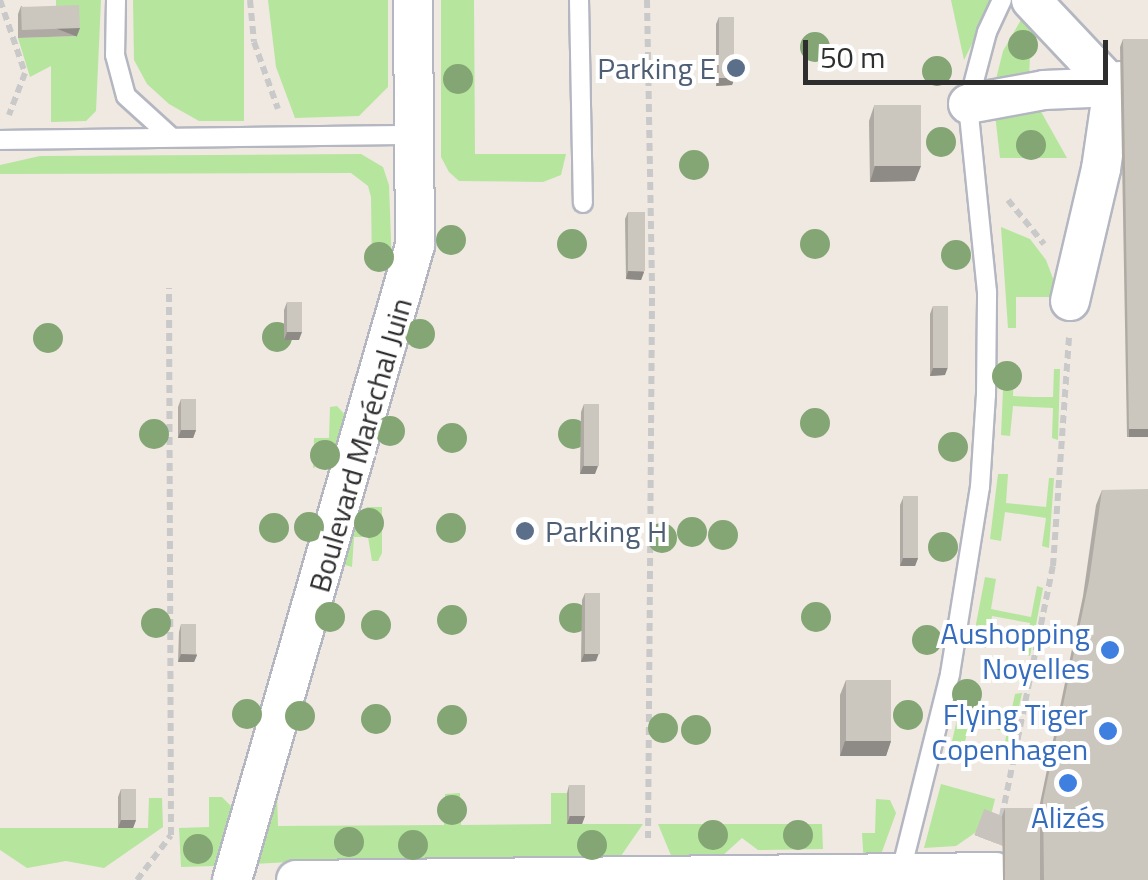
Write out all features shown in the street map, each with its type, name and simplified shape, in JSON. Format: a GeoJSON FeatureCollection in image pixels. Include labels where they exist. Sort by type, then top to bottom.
{"type":"FeatureCollection","features":[{"type":"Feature","properties":{"kind":"street","name":"Boulevard Maréchal Juin"},"geometry":{"type":"LineString","coordinates":[[232,880],[415,245],[414,0]]}},
{"type":"Feature","properties":{"kind":"street"},"geometry":{"type":"LineString","coordinates":[[1030,0],[1117,84]]}},
{"type":"Feature","properties":{"kind":"street"},"geometry":{"type":"LineString","coordinates":[[968,104],[1044,90],[1117,84]]}},
{"type":"Feature","properties":{"kind":"street"},"geometry":{"type":"LineString","coordinates":[[1070,301],[1117,84]]}},
{"type":"Feature","properties":{"kind":"street"},"geometry":{"type":"LineString","coordinates":[[296,880],[639,875],[900,877],[995,852]]}},
{"type":"Feature","properties":{"kind":"lane"},"geometry":{"type":"LineString","coordinates":[[116,0],[115,54],[126,96],[170,136]]}},
{"type":"Feature","properties":{"kind":"lane"},"geometry":{"type":"LineString","coordinates":[[579,0],[582,203]]}},
{"type":"Feature","properties":{"kind":"lane"},"geometry":{"type":"LineString","coordinates":[[900,877],[950,674],[984,450],[987,292],[968,104],[986,32],[1002,0]]}},
{"type":"Feature","properties":{"kind":"lane"},"geometry":{"type":"LineString","coordinates":[[1,140],[413,135]]}},
{"type":"Feature","properties":{"kind":"path"},"geometry":{"type":"LineString","coordinates":[[0,0],[25,72],[1,140]]}},
{"type":"Feature","properties":{"kind":"path"},"geometry":{"type":"LineString","coordinates":[[250,0],[254,42],[288,135]]}},
{"type":"Feature","properties":{"kind":"path"},"geometry":{"type":"LineString","coordinates":[[639,875],[652,826],[647,0]]}},
{"type":"Feature","properties":{"kind":"path"},"geometry":{"type":"LineString","coordinates":[[995,852],[1053,566],[1068,396],[1070,301],[1059,257],[1015,213],[1003,190]]}},
{"type":"Feature","properties":{"kind":"path"},"geometry":{"type":"LineString","coordinates":[[137,880],[171,834],[170,288]]}},
{"type":"Feature","properties":{"kind":"green space"},"geometry":{"type":"Polygon","coordinates":[[[56,0],[101,0],[96,111],[86,121],[51,122],[51,66],[30,77],[18,38],[76,36],[56,13],[56,0]]]}},
{"type":"Feature","properties":{"kind":"green space"},"geometry":{"type":"Polygon","coordinates":[[[133,0],[244,0],[244,121],[199,121],[169,104],[147,84],[134,60],[133,0]]]}},
{"type":"Feature","properties":{"kind":"green space"},"geometry":{"type":"Polygon","coordinates":[[[268,0],[388,0],[388,87],[359,116],[295,118],[276,67],[268,0]]]}},
{"type":"Feature","properties":{"kind":"green space"},"geometry":{"type":"Polygon","coordinates":[[[441,0],[474,0],[475,154],[566,154],[561,175],[543,182],[459,181],[449,172],[441,157],[441,0]]]}},
{"type":"Feature","properties":{"kind":"green space"},"geometry":{"type":"Polygon","coordinates":[[[951,0],[994,0],[964,60],[951,0]]]}},
{"type":"Feature","properties":{"kind":"green space"},"geometry":{"type":"Polygon","coordinates":[[[1026,11],[1039,30],[1030,56],[1029,78],[996,79],[1003,51],[1026,11]]]}},
{"type":"Feature","properties":{"kind":"green space"},"geometry":{"type":"Polygon","coordinates":[[[1039,108],[1067,158],[1000,158],[995,114],[1039,108]]]}},
{"type":"Feature","properties":{"kind":"green space"},"geometry":{"type":"Polygon","coordinates":[[[361,154],[383,167],[389,185],[392,267],[372,268],[371,197],[368,186],[351,173],[0,174],[0,165],[40,156],[361,154]]]}},
{"type":"Feature","properties":{"kind":"green space"},"geometry":{"type":"Polygon","coordinates":[[[1001,227],[1030,239],[1046,260],[1060,297],[1016,297],[1016,328],[1008,328],[1001,227]]]}},
{"type":"Feature","properties":{"kind":"green space"},"geometry":{"type":"Polygon","coordinates":[[[1004,367],[1014,368],[1013,396],[1033,397],[1053,397],[1054,369],[1060,369],[1058,440],[1052,438],[1053,408],[1013,406],[1010,436],[1001,435],[1004,367]]]}},
{"type":"Feature","properties":{"kind":"green space"},"geometry":{"type":"Polygon","coordinates":[[[337,406],[347,417],[333,461],[313,468],[314,438],[329,438],[330,407],[337,406]]]}},
{"type":"Feature","properties":{"kind":"green space"},"geometry":{"type":"Polygon","coordinates":[[[998,474],[1008,474],[1006,503],[1046,507],[1049,478],[1054,478],[1049,548],[1042,546],[1046,518],[1005,512],[1001,541],[990,539],[998,474]]]}},
{"type":"Feature","properties":{"kind":"green space"},"geometry":{"type":"Polygon","coordinates":[[[367,507],[382,507],[382,553],[378,561],[372,561],[368,537],[354,537],[352,567],[345,565],[353,522],[367,507]]]}},
{"type":"Feature","properties":{"kind":"green space"},"geometry":{"type":"Polygon","coordinates":[[[985,577],[996,579],[991,609],[1031,617],[1037,586],[1043,588],[1030,656],[1025,654],[1030,623],[992,616],[986,648],[972,645],[985,577]]]}},
{"type":"Feature","properties":{"kind":"green space"},"geometry":{"type":"Polygon","coordinates":[[[965,685],[977,687],[971,714],[1009,722],[1015,694],[1022,693],[1007,762],[1001,761],[1007,732],[970,723],[962,752],[950,750],[965,685]]]}},
{"type":"Feature","properties":{"kind":"green space"},"geometry":{"type":"Polygon","coordinates":[[[941,784],[995,799],[989,823],[956,846],[924,848],[941,784]]]}},
{"type":"Feature","properties":{"kind":"green space"},"geometry":{"type":"Polygon","coordinates":[[[460,793],[461,825],[551,824],[551,793],[567,793],[567,824],[643,824],[614,866],[480,859],[364,866],[308,861],[254,864],[277,794],[278,826],[444,825],[445,794],[460,793]]]}},
{"type":"Feature","properties":{"kind":"green space"},"geometry":{"type":"Polygon","coordinates":[[[209,797],[222,797],[232,807],[215,866],[181,867],[179,828],[209,827],[209,797]]]}},
{"type":"Feature","properties":{"kind":"green space"},"geometry":{"type":"Polygon","coordinates":[[[149,798],[162,798],[163,827],[104,868],[66,861],[27,868],[0,850],[0,828],[148,828],[149,798]]]}},
{"type":"Feature","properties":{"kind":"green space"},"geometry":{"type":"Polygon","coordinates":[[[876,799],[890,800],[896,813],[879,860],[864,865],[862,833],[875,833],[876,799]]]}},
{"type":"Feature","properties":{"kind":"green space"},"geometry":{"type":"Polygon","coordinates":[[[658,824],[822,824],[823,849],[758,850],[742,838],[710,867],[675,865],[658,824]]]}},
{"type":"Feature","properties":{"kind":"building"},"geometry":{"type":"Polygon","coordinates":[[[79,5],[80,28],[22,30],[21,7],[79,5]]]}},
{"type":"Feature","properties":{"kind":"building"},"geometry":{"type":"Polygon","coordinates":[[[719,17],[734,17],[734,78],[719,78],[719,17]]]}},
{"type":"Feature","properties":{"kind":"building"},"geometry":{"type":"Polygon","coordinates":[[[1123,39],[1148,39],[1148,429],[1129,429],[1123,39]]]}},
{"type":"Feature","properties":{"kind":"building"},"geometry":{"type":"Polygon","coordinates":[[[874,105],[921,105],[921,166],[874,166],[874,105]]]}},
{"type":"Feature","properties":{"kind":"building"},"geometry":{"type":"Polygon","coordinates":[[[628,212],[645,212],[645,271],[628,271],[628,212]]]}},
{"type":"Feature","properties":{"kind":"building"},"geometry":{"type":"Polygon","coordinates":[[[287,302],[302,302],[302,332],[287,332],[287,302]]]}},
{"type":"Feature","properties":{"kind":"building"},"geometry":{"type":"Polygon","coordinates":[[[933,306],[948,306],[948,368],[933,368],[933,306]]]}},
{"type":"Feature","properties":{"kind":"building"},"geometry":{"type":"Polygon","coordinates":[[[181,399],[196,399],[196,430],[181,430],[181,399]]]}},
{"type":"Feature","properties":{"kind":"building"},"geometry":{"type":"Polygon","coordinates":[[[584,404],[599,404],[599,466],[584,466],[584,404]]]}},
{"type":"Feature","properties":{"kind":"building","name":"Aushopping Noyelles"},"geometry":{"type":"Polygon","coordinates":[[[1148,489],[1148,880],[1044,880],[1043,801],[1089,581],[1102,490],[1148,489]]]}},
{"type":"Feature","properties":{"kind":"building"},"geometry":{"type":"Polygon","coordinates":[[[903,496],[918,496],[918,558],[903,558],[903,496]]]}},
{"type":"Feature","properties":{"kind":"building"},"geometry":{"type":"Polygon","coordinates":[[[585,593],[600,593],[600,654],[585,654],[585,593]]]}},
{"type":"Feature","properties":{"kind":"building"},"geometry":{"type":"Polygon","coordinates":[[[181,624],[196,624],[196,654],[181,654],[181,624]]]}},
{"type":"Feature","properties":{"kind":"building"},"geometry":{"type":"Polygon","coordinates":[[[846,680],[891,680],[891,741],[846,741],[846,680]]]}},
{"type":"Feature","properties":{"kind":"building"},"geometry":{"type":"Polygon","coordinates":[[[569,785],[585,785],[585,816],[569,816],[569,785]]]}},
{"type":"Feature","properties":{"kind":"building"},"geometry":{"type":"Polygon","coordinates":[[[121,789],[136,789],[136,820],[121,820],[121,789]]]}},
{"type":"Feature","properties":{"kind":"building"},"geometry":{"type":"Polygon","coordinates":[[[1005,808],[1040,808],[1040,880],[1005,880],[1005,808]]]}},
{"type":"Feature","properties":{"kind":"tunnel"},"geometry":{"type":"LineString","coordinates":[[992,842],[1002,816]]}},
{"type":"Feature","properties":{"kind":"place","name":"Parking E"},"geometry":{"type":"Point","coordinates":[736,68]}},
{"type":"Feature","properties":{"kind":"place","name":"Parking H"},"geometry":{"type":"Point","coordinates":[525,531]}},
{"type":"Feature","properties":{"kind":"place","name":"Aushopping Noyelles"},"geometry":{"type":"Point","coordinates":[1110,650]}},
{"type":"Feature","properties":{"kind":"place","name":"Flying Tiger Copenhagen"},"geometry":{"type":"Point","coordinates":[1108,731]}},
{"type":"Feature","properties":{"kind":"place","name":"Alizés"},"geometry":{"type":"Point","coordinates":[1068,783]}}]}
